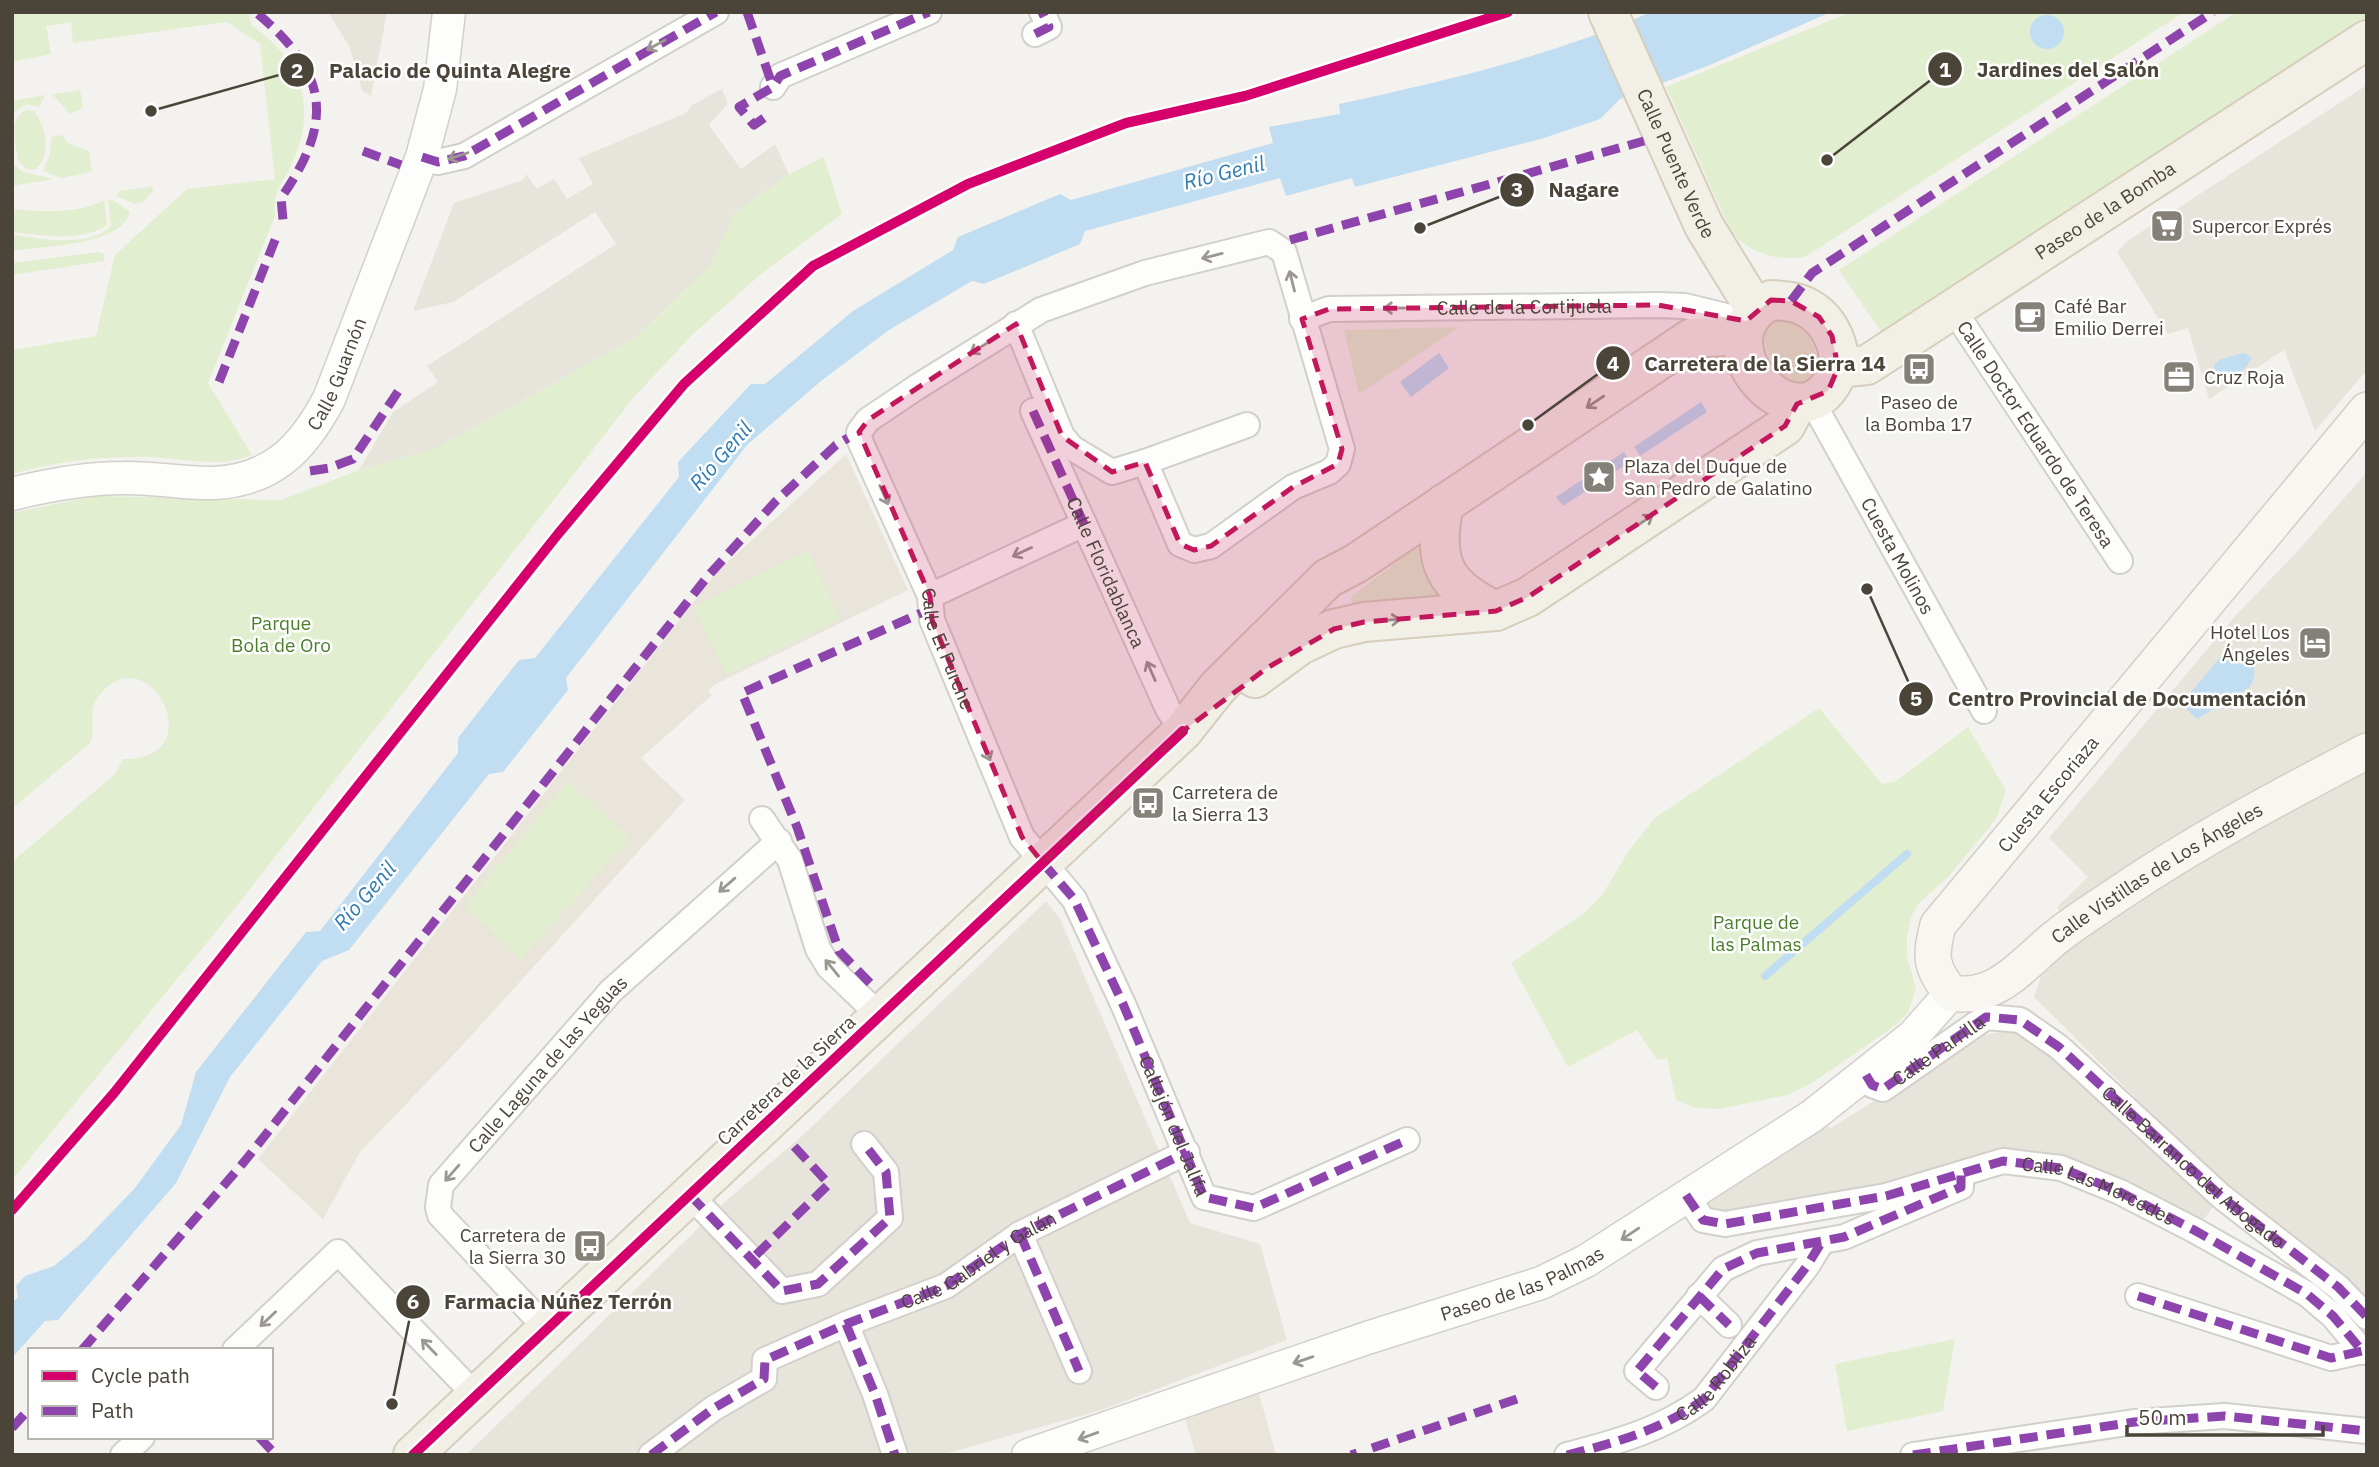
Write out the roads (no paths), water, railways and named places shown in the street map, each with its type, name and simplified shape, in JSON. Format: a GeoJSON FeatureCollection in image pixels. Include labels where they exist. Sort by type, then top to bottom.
{"type":"FeatureCollection","features":[{"type":"Feature","properties":{"kind":"main road","name":"Calle Puente Verde"},"geometry":{"type":"LineString","coordinates":[[1611,19],[1748,321]]}},
{"type":"Feature","properties":{"kind":"main road","name":"Paseo de la Bomba"},"geometry":{"type":"LineString","coordinates":[[1838,368],[1867,365],[2367,40]]}},
{"type":"Feature","properties":{"kind":"main road"},"geometry":{"type":"LineString","coordinates":[[1771,300],[1791,301],[1807,307],[1819,317],[1832,336],[1838,349],[1838,368],[1828,391],[1804,403],[1785,426],[1758,445],[1528,597],[1496,611],[1364,622],[1334,629],[1276,660],[1230,699],[1183,731],[1218,687],[1328,578],[1355,564],[1692,338],[1748,321],[1771,300]]}},
{"type":"Feature","properties":{"kind":"main road"},"geometry":{"type":"LineString","coordinates":[[1748,321],[1745,354],[1752,372],[1764,388],[1804,403]]}},
{"type":"Feature","properties":{"kind":"main road","name":"Cuesta Escoriaza"},"geometry":{"type":"LineString","coordinates":[[1951,993],[1937,975],[1931,953],[1938,925],[2367,410]]}},
{"type":"Feature","properties":{"kind":"main road"},"geometry":{"type":"LineString","coordinates":[[1444,504],[1439,530],[1442,567],[1469,598],[1496,611]]}},
{"type":"Feature","properties":{"kind":"main road"},"geometry":{"type":"LineString","coordinates":[[1334,629],[1328,617],[1331,595],[1355,564]]}},
{"type":"Feature","properties":{"kind":"main road","name":"Carretera de la Sierra"},"geometry":{"type":"LineString","coordinates":[[413,1455],[1183,731]]}},
{"type":"Feature","properties":{"kind":"main road","name":"Calle Vistillas de Los Ángeles"},"geometry":{"type":"LineString","coordinates":[[1951,993],[1966,996],[1986,992],[2006,982],[2054,938],[2160,867],[2221,828],[2367,751]]}},
{"type":"Feature","properties":{"kind":"street","name":"Calle Guarnón"},"geometry":{"type":"LineString","coordinates":[[12,494],[52,485],[124,478],[215,483],[244,478],[292,455],[312,431],[329,399],[422,157],[440,89],[449,12]]}},
{"type":"Feature","properties":{"kind":"street"},"geometry":{"type":"LineString","coordinates":[[422,157],[438,162],[464,156],[716,12]]}},
{"type":"Feature","properties":{"kind":"street"},"geometry":{"type":"LineString","coordinates":[[773,86],[780,76],[929,12]]}},
{"type":"Feature","properties":{"kind":"street"},"geometry":{"type":"LineString","coordinates":[[1145,461],[1180,544],[1194,550],[1211,546],[1293,487],[1329,472],[1338,464],[1342,449],[1284,252],[1278,245],[1269,242],[1145,273],[1041,310],[1016,324],[1062,436],[1072,448],[1112,472],[1247,425]]}},
{"type":"Feature","properties":{"kind":"street","name":"Calle de la Cortijuela"},"geometry":{"type":"LineString","coordinates":[[1302,319],[1329,309],[1609,304],[1685,306],[1748,321]]}},
{"type":"Feature","properties":{"kind":"street","name":"Calle Doctor Eduardo de Teresa"},"geometry":{"type":"LineString","coordinates":[[1953,309],[2120,561]]}},
{"type":"Feature","properties":{"kind":"street","name":"Calle El Purche"},"geometry":{"type":"LineString","coordinates":[[1016,324],[868,420],[859,432],[860,441],[930,596],[932,620],[1022,837],[1043,863]]}},
{"type":"Feature","properties":{"kind":"street","name":"Cuesta Molinos"},"geometry":{"type":"LineString","coordinates":[[1804,403],[1984,711]]}},
{"type":"Feature","properties":{"kind":"street","name":"Calle Floridablanca"},"geometry":{"type":"LineString","coordinates":[[1033,411],[1168,709],[1183,731]]}},
{"type":"Feature","properties":{"kind":"street"},"geometry":{"type":"LineString","coordinates":[[930,596],[1084,524]]}},
{"type":"Feature","properties":{"kind":"street"},"geometry":{"type":"LineString","coordinates":[[762,819],[790,860],[818,948],[829,967],[880,1016]]}},
{"type":"Feature","properties":{"kind":"street","name":"Calle Laguna de las Yeguas"},"geometry":{"type":"LineString","coordinates":[[547,1329],[440,1215],[438,1207],[441,1185],[611,991],[779,841]]}},
{"type":"Feature","properties":{"kind":"street","name":"Callejón del Jalifa"},"geometry":{"type":"LineString","coordinates":[[1043,863],[1073,900],[1187,1152],[1204,1197],[1254,1208],[1407,1140]]}},
{"type":"Feature","properties":{"kind":"street","name":"Paseo de las Palmas"},"geometry":{"type":"LineString","coordinates":[[1028,1455],[1367,1338],[1541,1283],[1586,1261],[1812,1116],[1924,1026],[1951,993]]}},
{"type":"Feature","properties":{"kind":"street","name":"Calle Parrilla"},"geometry":{"type":"LineString","coordinates":[[1866,1075],[1872,1085],[1883,1089],[1986,1017],[2020,1020]]}},
{"type":"Feature","properties":{"kind":"street","name":"Calle Barranco del Abogado"},"geometry":{"type":"LineString","coordinates":[[2020,1020],[2059,1047],[2222,1197],[2338,1287],[2367,1317]]}},
{"type":"Feature","properties":{"kind":"street"},"geometry":{"type":"LineString","coordinates":[[690,1195],[782,1291],[818,1284],[890,1218],[886,1172],[864,1144]]}},
{"type":"Feature","properties":{"kind":"street","name":"Calle Gabriel y Galán"},"geometry":{"type":"LineString","coordinates":[[651,1455],[714,1408],[764,1379],[765,1360],[846,1324],[946,1286],[1020,1234],[1187,1152]]}},
{"type":"Feature","properties":{"kind":"street","name":"Calle Las Mercedes"},"geometry":{"type":"LineString","coordinates":[[1686,1195],[1703,1220],[1725,1224],[1886,1196],[2003,1161],[2061,1168],[2120,1192],[2307,1294],[2333,1316],[2365,1351]]}},
{"type":"Feature","properties":{"kind":"street","name":"Calle Robliza"},"geometry":{"type":"LineString","coordinates":[[1656,1387],[1637,1371],[1723,1269],[1757,1252],[1821,1243],[1904,1213],[1961,1187],[1961,1173]]}},
{"type":"Feature","properties":{"kind":"street"},"geometry":{"type":"LineString","coordinates":[[1020,1234],[1079,1371]]}},
{"type":"Feature","properties":{"kind":"street","name":"Calle Robliza"},"geometry":{"type":"LineString","coordinates":[[1567,1455],[1638,1437],[1684,1414],[1704,1399],[1807,1266],[1821,1243]]}},
{"type":"Feature","properties":{"kind":"street"},"geometry":{"type":"LineString","coordinates":[[237,1348],[338,1252],[476,1396]]}},
{"type":"Feature","properties":{"kind":"street","name":"Calle Robliza"},"geometry":{"type":"LineString","coordinates":[[1699,1296],[1729,1325]]}},
{"type":"Feature","properties":{"kind":"street","name":"Calle Las Mercedes"},"geometry":{"type":"LineString","coordinates":[[2138,1296],[2331,1358],[2365,1351]]}},
{"type":"Feature","properties":{"kind":"street"},"geometry":{"type":"LineString","coordinates":[[846,1324],[875,1394],[895,1455]]}},
{"type":"Feature","properties":{"kind":"street"},"geometry":{"type":"LineString","coordinates":[[1913,1455],[1979,1449],[2134,1422],[2225,1416],[2367,1431]]}},
{"type":"Feature","properties":{"kind":"street"},"geometry":{"type":"LineString","coordinates":[[123,1455],[140,1439]]}},
{"type":"Feature","properties":{"kind":"water","name":"Río Genil"},"geometry":{"type":"Polygon","coordinates":[[[1651,12],[1831,12],[1710,65],[1620,99],[1600,119],[1544,138],[1355,187],[1352,178],[1286,196],[1280,178],[1085,231],[1080,244],[984,284],[972,281],[889,330],[821,381],[747,445],[566,678],[568,690],[503,772],[489,774],[349,950],[322,961],[230,1077],[176,1183],[58,1320],[45,1321],[12,1358],[12,1303],[18,1297],[16,1286],[25,1276],[54,1266],[84,1241],[135,1188],[181,1125],[196,1072],[306,932],[320,931],[458,753],[458,738],[519,660],[535,658],[679,477],[678,462],[751,384],[765,384],[853,311],[953,250],[958,237],[1060,194],[1071,200],[1273,143],[1269,127],[1340,114],[1339,104],[1537,54],[1614,28],[1651,12]]]}},
{"type":"Feature","properties":{"kind":"water"},"geometry":{"type":"Polygon","coordinates":[[[2047,15],[2059,20],[2064,32],[2059,44],[2047,49],[2035,44],[2030,32],[2035,20],[2047,15]]]}},
{"type":"Feature","properties":{"kind":"water"},"geometry":{"type":"Polygon","coordinates":[[[1439,353],[1449,368],[1411,397],[1400,382],[1439,353]]]}},
{"type":"Feature","properties":{"kind":"water"},"geometry":{"type":"Polygon","coordinates":[[[2244,353],[2252,358],[2239,373],[2222,381],[2216,377],[2214,365],[2221,359],[2244,353]]]}},
{"type":"Feature","properties":{"kind":"water"},"geometry":{"type":"Polygon","coordinates":[[[1701,402],[1707,412],[1640,456],[1634,447],[1701,402]]]}},
{"type":"Feature","properties":{"kind":"water"},"geometry":{"type":"Polygon","coordinates":[[[1624,452],[1630,462],[1563,506],[1556,497],[1624,452]]]}},
{"type":"Feature","properties":{"kind":"water"},"geometry":{"type":"Polygon","coordinates":[[[2233,652],[2245,657],[2254,669],[2250,687],[2197,719],[2181,704],[2222,655],[2233,652]]]}},
{"type":"Feature","properties":{"kind":"waterway"},"geometry":{"type":"LineString","coordinates":[[1765,976],[1907,854]]}},
{"type":"Feature","properties":{"kind":"place","name":"Palacio de Quinta Alegre"},"geometry":{"type":"Point","coordinates":[151,111]}},
{"type":"Feature","properties":{"kind":"place","name":"Jardines del Salón"},"geometry":{"type":"Point","coordinates":[1827,160]}},
{"type":"Feature","properties":{"kind":"place","name":"Supercor Exprés"},"geometry":{"type":"Point","coordinates":[2167,226]}},
{"type":"Feature","properties":{"kind":"place","name":"Nagare"},"geometry":{"type":"Point","coordinates":[1420,228]}},
{"type":"Feature","properties":{"kind":"place","name":"Café Bar Emilio Derrei"},"geometry":{"type":"Point","coordinates":[2030,317]}},
{"type":"Feature","properties":{"kind":"place","name":"Paseo de la Bomba 17"},"geometry":{"type":"Point","coordinates":[1919,369]}},
{"type":"Feature","properties":{"kind":"place","name":"Cruz Roja"},"geometry":{"type":"Point","coordinates":[2179,377]}},
{"type":"Feature","properties":{"kind":"place","name":"Carretera de la Sierra 14"},"geometry":{"type":"Point","coordinates":[1528,425]}},
{"type":"Feature","properties":{"kind":"place","name":"Plaza del Duque de San Pedro de Galatino"},"geometry":{"type":"Point","coordinates":[1599,477]}},
{"type":"Feature","properties":{"kind":"place","name":"Centro Provincial de Documentación"},"geometry":{"type":"Point","coordinates":[1867,589]}},
{"type":"Feature","properties":{"kind":"place","name":"Hotel Los Ángeles"},"geometry":{"type":"Point","coordinates":[2315,643]}},
{"type":"Feature","properties":{"kind":"place","name":"Carretera de la Sierra 13"},"geometry":{"type":"Point","coordinates":[1148,803]}},
{"type":"Feature","properties":{"kind":"place","name":"Carretera de la Sierra 30"},"geometry":{"type":"Point","coordinates":[590,1246]}},
{"type":"Feature","properties":{"kind":"place","name":"Farmacia Núñez Terrón"},"geometry":{"type":"Point","coordinates":[392,1404]}},
{"type":"Feature","properties":{"kind":"park label","name":"Parque Bola de Oro"},"geometry":{"type":"Point","coordinates":[281,634]}},
{"type":"Feature","properties":{"kind":"park label","name":"Parque de las Palmas"},"geometry":{"type":"Point","coordinates":[1756,933]}}]}
